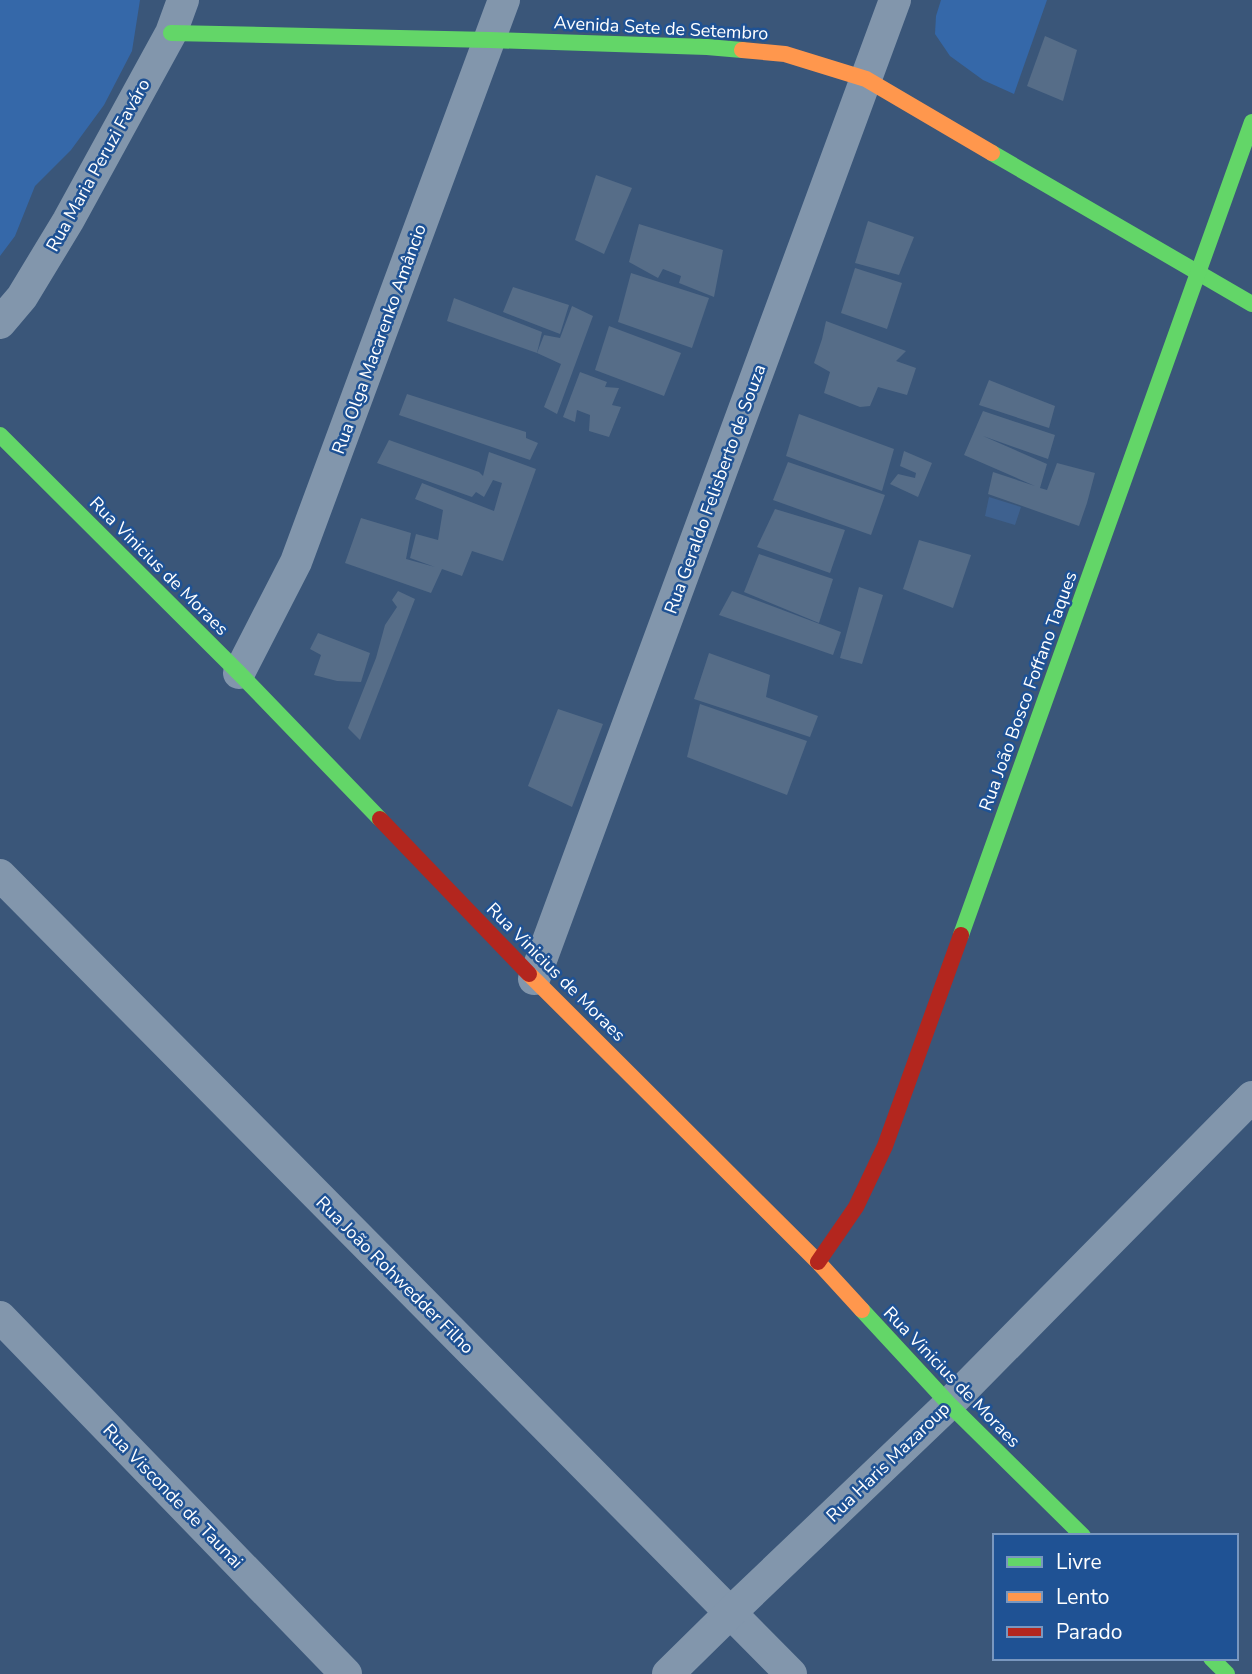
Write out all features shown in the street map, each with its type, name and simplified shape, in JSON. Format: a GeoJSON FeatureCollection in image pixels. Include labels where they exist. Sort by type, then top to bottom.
{"type":"FeatureCollection","features":[{"type":"Feature","properties":{"kind":"street","name":"Rua Maria Peruzi Faváro"},"geometry":{"type":"LineString","coordinates":[[0,323],[22,297],[68,221],[171,33],[183,0]]}},
{"type":"Feature","properties":{"kind":"street","name":"Rua Olga Macarenko Amâncio"},"geometry":{"type":"LineString","coordinates":[[239,673],[296,562],[504,0]]}},
{"type":"Feature","properties":{"kind":"street","name":"Rua Geraldo Felisberto de Souza"},"geometry":{"type":"LineString","coordinates":[[534,979],[895,0]]}},
{"type":"Feature","properties":{"kind":"street","name":"Avenida Sete de Setembro"},"geometry":{"type":"LineString","coordinates":[[171,33],[707,47],[785,54],[866,79],[1252,304]]}},
{"type":"Feature","properties":{"kind":"street","name":"Rua João Bosco Foffano Taques"},"geometry":{"type":"LineString","coordinates":[[818,1262],[856,1207],[885,1146],[1252,122]]}},
{"type":"Feature","properties":{"kind":"street","name":"Rua Vinicius de Moraes"},"geometry":{"type":"LineString","coordinates":[[0,435],[239,673],[534,979],[818,1262],[949,1405],[1081,1534]]}},
{"type":"Feature","properties":{"kind":"street","name":"Rua João Rohwedder Filho"},"geometry":{"type":"LineString","coordinates":[[0,875],[790,1674]]}},
{"type":"Feature","properties":{"kind":"street","name":"Rua Haris Mazaroup"},"geometry":{"type":"LineString","coordinates":[[668,1674],[949,1405],[1252,1097]]}},
{"type":"Feature","properties":{"kind":"street","name":"Rua Visconde de Taunai"},"geometry":{"type":"LineString","coordinates":[[0,1317],[346,1674]]}},
{"type":"Feature","properties":{"kind":"street"},"geometry":{"type":"LineString","coordinates":[[1213,1660],[1227,1674]]}},
{"type":"Feature","properties":{"kind":"shaded area"},"geometry":{"type":"Polygon","coordinates":[[[0,0],[140,0],[132,51],[104,105],[71,150],[35,186],[15,236],[0,256],[0,0]]]}},
{"type":"Feature","properties":{"kind":"shaded area"},"geometry":{"type":"Polygon","coordinates":[[[941,0],[1047,0],[1014,94],[983,80],[950,56],[935,34],[936,16],[941,0]]]}},
{"type":"Feature","properties":{"kind":"shaded area"},"geometry":{"type":"Polygon","coordinates":[[[989,497],[1021,507],[1015,525],[985,516],[989,497]]]}},
{"type":"Feature","properties":{"kind":"building"},"geometry":{"type":"Polygon","coordinates":[[[1045,36],[1077,50],[1063,101],[1027,86],[1045,36]]]}},
{"type":"Feature","properties":{"kind":"building"},"geometry":{"type":"Polygon","coordinates":[[[596,175],[632,188],[604,254],[575,240],[596,175]]]}},
{"type":"Feature","properties":{"kind":"building"},"geometry":{"type":"Polygon","coordinates":[[[868,221],[914,237],[899,275],[855,263],[868,221]]]}},
{"type":"Feature","properties":{"kind":"building"},"geometry":{"type":"Polygon","coordinates":[[[639,224],[723,250],[714,297],[679,283],[681,276],[663,269],[658,278],[629,262],[639,224]]]}},
{"type":"Feature","properties":{"kind":"building"},"geometry":{"type":"Polygon","coordinates":[[[855,268],[902,283],[887,329],[841,313],[855,268]]]}},
{"type":"Feature","properties":{"kind":"building"},"geometry":{"type":"Polygon","coordinates":[[[631,273],[709,298],[692,348],[618,322],[631,273]]]}},
{"type":"Feature","properties":{"kind":"building"},"geometry":{"type":"Polygon","coordinates":[[[513,287],[569,305],[560,334],[503,312],[513,287]]]}},
{"type":"Feature","properties":{"kind":"building"},"geometry":{"type":"Polygon","coordinates":[[[454,298],[542,332],[537,353],[447,321],[454,298]]]}},
{"type":"Feature","properties":{"kind":"building"},"geometry":{"type":"Polygon","coordinates":[[[572,306],[593,316],[557,414],[544,407],[561,364],[537,353],[544,335],[560,338],[572,306]]]}},
{"type":"Feature","properties":{"kind":"building"},"geometry":{"type":"Polygon","coordinates":[[[826,321],[906,351],[896,361],[916,368],[907,395],[878,387],[870,406],[860,407],[824,393],[830,372],[814,363],[826,321]]]}},
{"type":"Feature","properties":{"kind":"building"},"geometry":{"type":"Polygon","coordinates":[[[609,326],[681,353],[664,396],[595,370],[609,326]]]}},
{"type":"Feature","properties":{"kind":"building"},"geometry":{"type":"Polygon","coordinates":[[[580,372],[607,382],[605,387],[619,388],[612,405],[621,407],[609,437],[589,431],[590,415],[577,410],[575,422],[563,417],[580,372]]]}},
{"type":"Feature","properties":{"kind":"building"},"geometry":{"type":"Polygon","coordinates":[[[989,380],[1055,406],[1049,428],[979,405],[989,380]]]}},
{"type":"Feature","properties":{"kind":"building"},"geometry":{"type":"Polygon","coordinates":[[[407,394],[526,432],[526,438],[538,443],[530,460],[399,415],[407,394]]]}},
{"type":"Feature","properties":{"kind":"building"},"geometry":{"type":"Polygon","coordinates":[[[983,411],[1055,435],[1048,459],[983,436],[1047,464],[1040,488],[1047,490],[1057,463],[1095,473],[1079,526],[988,494],[993,472],[1035,486],[964,455],[983,411]]]}},
{"type":"Feature","properties":{"kind":"building"},"geometry":{"type":"Polygon","coordinates":[[[799,414],[894,449],[882,491],[786,456],[799,414]]]}},
{"type":"Feature","properties":{"kind":"building"},"geometry":{"type":"Polygon","coordinates":[[[389,440],[479,472],[483,476],[489,452],[536,469],[503,561],[472,551],[462,576],[442,569],[431,593],[345,563],[361,518],[411,533],[406,559],[435,567],[410,558],[416,534],[438,540],[443,510],[415,499],[422,483],[494,511],[502,483],[493,480],[484,497],[476,492],[472,497],[377,463],[389,440]]]}},
{"type":"Feature","properties":{"kind":"building"},"geometry":{"type":"Polygon","coordinates":[[[904,451],[932,463],[918,497],[890,484],[898,474],[915,478],[916,473],[900,466],[904,451]]]}},
{"type":"Feature","properties":{"kind":"building"},"geometry":{"type":"Polygon","coordinates":[[[788,462],[885,495],[871,535],[773,500],[788,462]]]}},
{"type":"Feature","properties":{"kind":"building"},"geometry":{"type":"Polygon","coordinates":[[[775,509],[845,530],[830,573],[757,547],[775,509]]]}},
{"type":"Feature","properties":{"kind":"building"},"geometry":{"type":"Polygon","coordinates":[[[919,540],[971,555],[953,608],[903,589],[919,540]]]}},
{"type":"Feature","properties":{"kind":"building"},"geometry":{"type":"Polygon","coordinates":[[[759,554],[833,579],[819,623],[744,592],[759,554]]]}},
{"type":"Feature","properties":{"kind":"building"},"geometry":{"type":"Polygon","coordinates":[[[859,587],[883,595],[862,664],[840,658],[859,587]]]}},
{"type":"Feature","properties":{"kind":"building"},"geometry":{"type":"Polygon","coordinates":[[[398,591],[415,599],[360,740],[348,728],[376,658],[385,625],[397,607],[392,600],[398,591]]]}},
{"type":"Feature","properties":{"kind":"building"},"geometry":{"type":"Polygon","coordinates":[[[732,591],[841,632],[833,655],[719,615],[732,591]]]}},
{"type":"Feature","properties":{"kind":"building"},"geometry":{"type":"Polygon","coordinates":[[[318,633],[370,653],[361,682],[337,681],[314,675],[321,655],[310,649],[318,633]]]}},
{"type":"Feature","properties":{"kind":"building"},"geometry":{"type":"Polygon","coordinates":[[[709,653],[770,675],[766,697],[818,716],[810,737],[694,699],[709,653]]]}},
{"type":"Feature","properties":{"kind":"building"},"geometry":{"type":"Polygon","coordinates":[[[700,704],[807,741],[787,795],[687,757],[700,704]]]}},
{"type":"Feature","properties":{"kind":"building"},"geometry":{"type":"Polygon","coordinates":[[[558,709],[603,724],[572,807],[528,786],[558,709]]]}},
{"type":"Feature","properties":{"kind":"traffic: fast"},"geometry":{"type":"LineString","coordinates":[[171,33],[490,40],[742,50]]}},
{"type":"Feature","properties":{"kind":"traffic: fast"},"geometry":{"type":"LineString","coordinates":[[961,935],[1252,122]]}},
{"type":"Feature","properties":{"kind":"traffic: fast"},"geometry":{"type":"LineString","coordinates":[[992,153],[1252,304]]}},
{"type":"Feature","properties":{"kind":"traffic: fast"},"geometry":{"type":"LineString","coordinates":[[0,435],[239,673],[380,819]]}},
{"type":"Feature","properties":{"kind":"traffic: fast"},"geometry":{"type":"LineString","coordinates":[[862,1310],[949,1404],[1081,1534]]}},
{"type":"Feature","properties":{"kind":"traffic: fast"},"geometry":{"type":"LineString","coordinates":[[1213,1660],[1227,1674]]}},
{"type":"Feature","properties":{"kind":"traffic: slow"},"geometry":{"type":"LineString","coordinates":[[742,50],[785,54],[866,79],[992,153]]}},
{"type":"Feature","properties":{"kind":"traffic: slow"},"geometry":{"type":"LineString","coordinates":[[529,974],[818,1262],[862,1310]]}},
{"type":"Feature","properties":{"kind":"traffic: jam"},"geometry":{"type":"LineString","coordinates":[[380,819],[529,974]]}},
{"type":"Feature","properties":{"kind":"traffic: jam"},"geometry":{"type":"LineString","coordinates":[[818,1262],[856,1207],[885,1146],[961,935]]}}]}
